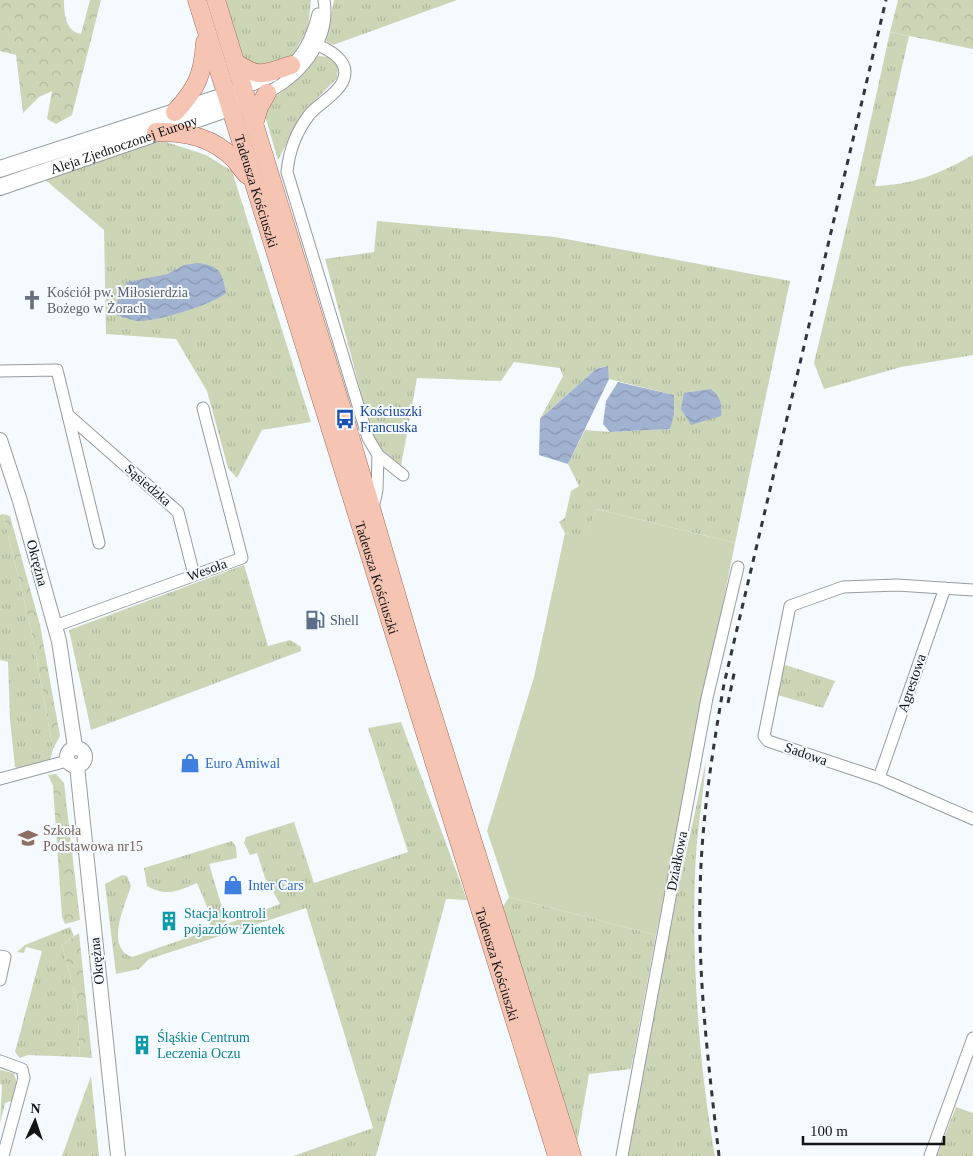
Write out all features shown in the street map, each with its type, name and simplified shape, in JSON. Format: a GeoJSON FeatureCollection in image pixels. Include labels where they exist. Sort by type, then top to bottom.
{"type":"FeatureCollection","features":[{"type":"Feature","properties":{"kind":"main road","name":"Tadeusza Kościuszki"},"geometry":{"type":"LineString","coordinates":[[196,0],[557,1156]]}},
{"type":"Feature","properties":{"kind":"main road","name":"Tadeusza Kościuszki"},"geometry":{"type":"LineString","coordinates":[[216,0],[345,419],[372,516],[572,1156]]}},
{"type":"Feature","properties":{"kind":"main road"},"geometry":{"type":"LineString","coordinates":[[175,112],[188,97],[199,79],[203,64],[206,30]]}},
{"type":"Feature","properties":{"kind":"main road"},"geometry":{"type":"LineString","coordinates":[[235,62],[254,74],[264,74],[291,65]]}},
{"type":"Feature","properties":{"kind":"main road"},"geometry":{"type":"LineString","coordinates":[[254,124],[259,107],[267,93]]}},
{"type":"Feature","properties":{"kind":"main road","name":"Aleja Zjednoczonej Europy"},"geometry":{"type":"LineString","coordinates":[[0,187],[156,132],[245,95]]}},
{"type":"Feature","properties":{"kind":"main road","name":"Aleja Zjednoczonej Europy"},"geometry":{"type":"LineString","coordinates":[[0,169],[175,112],[228,101]]}},
{"type":"Feature","properties":{"kind":"main road"},"geometry":{"type":"LineString","coordinates":[[156,132],[173,132],[209,140],[235,160],[251,179]]}},
{"type":"Feature","properties":{"kind":"street"},"geometry":{"type":"LineString","coordinates":[[245,95],[267,93],[298,72],[314,43],[323,0]]}},
{"type":"Feature","properties":{"kind":"street"},"geometry":{"type":"LineString","coordinates":[[245,95],[291,65],[314,43]]}},
{"type":"Feature","properties":{"kind":"street"},"geometry":{"type":"LineString","coordinates":[[314,43],[335,53],[341,60],[345,74],[342,84],[310,115],[300,128],[289,158],[287,172],[368,438],[378,455],[403,475],[395,474],[378,483]]}},
{"type":"Feature","properties":{"kind":"street"},"geometry":{"type":"LineString","coordinates":[[0,371],[57,370],[99,543]]}},
{"type":"Feature","properties":{"kind":"street","name":"Wesoła"},"geometry":{"type":"LineString","coordinates":[[55,626],[242,558],[203,408]]}},
{"type":"Feature","properties":{"kind":"street","name":"Sąsiedzka"},"geometry":{"type":"LineString","coordinates":[[68,415],[178,512],[194,575]]}},
{"type":"Feature","properties":{"kind":"street","name":"Okrężna"},"geometry":{"type":"LineString","coordinates":[[0,440],[20,501],[55,626],[69,694],[76,747],[84,751],[86,756],[85,761],[72,763],[118,1156]]}},
{"type":"Feature","properties":{"kind":"street"},"geometry":{"type":"LineString","coordinates":[[372,516],[378,483],[378,455]]}},
{"type":"Feature","properties":{"kind":"street","name":"Działkowa"},"geometry":{"type":"LineString","coordinates":[[622,1156],[706,704],[738,568]]}},
{"type":"Feature","properties":{"kind":"street","name":"Sadowa"},"geometry":{"type":"LineString","coordinates":[[945,588],[898,585],[842,587],[790,606],[764,736],[768,741],[879,778],[973,818]]}},
{"type":"Feature","properties":{"kind":"street"},"geometry":{"type":"LineString","coordinates":[[945,588],[973,590]]}},
{"type":"Feature","properties":{"kind":"street","name":"Agrestowa"},"geometry":{"type":"LineString","coordinates":[[879,778],[945,588]]}},
{"type":"Feature","properties":{"kind":"street"},"geometry":{"type":"LineString","coordinates":[[0,780],[72,763]]}},
{"type":"Feature","properties":{"kind":"street"},"geometry":{"type":"LineString","coordinates":[[0,956],[5,957],[0,980]]}},
{"type":"Feature","properties":{"kind":"street"},"geometry":{"type":"LineString","coordinates":[[930,1156],[973,1038]]}},
{"type":"Feature","properties":{"kind":"street"},"geometry":{"type":"LineString","coordinates":[[0,1061],[22,1070],[24,1078],[3,1156]]}},
{"type":"Feature","properties":{"kind":"green space"},"geometry":{"type":"Polygon","coordinates":[[[0,0],[64,0],[66,21],[72,29],[81,34],[90,0],[101,0],[72,115],[56,124],[47,119],[52,91],[39,97],[23,113],[16,55],[0,51],[0,0]]]}},
{"type":"Feature","properties":{"kind":"green space"},"geometry":{"type":"Polygon","coordinates":[[[226,0],[311,0],[308,28],[291,59],[263,70],[243,60],[226,0]]]}},
{"type":"Feature","properties":{"kind":"green space"},"geometry":{"type":"Polygon","coordinates":[[[334,0],[457,0],[333,45],[326,41],[334,0]]]}},
{"type":"Feature","properties":{"kind":"green space"},"geometry":{"type":"Polygon","coordinates":[[[898,0],[973,0],[973,49],[890,32],[898,0]]]}},
{"type":"Feature","properties":{"kind":"green space"},"geometry":{"type":"Polygon","coordinates":[[[890,32],[909,36],[875,186],[902,183],[926,177],[973,155],[973,355],[901,367],[824,389],[814,363],[890,32]]]}},
{"type":"Feature","properties":{"kind":"green space"},"geometry":{"type":"Polygon","coordinates":[[[318,56],[329,57],[338,65],[337,78],[302,114],[278,160],[265,116],[269,99],[282,92],[318,56]]]}},
{"type":"Feature","properties":{"kind":"green space"},"geometry":{"type":"Polygon","coordinates":[[[160,140],[206,155],[232,171],[311,422],[262,430],[237,478],[228,468],[207,391],[176,339],[106,334],[104,230],[42,177],[160,140]]]}},
{"type":"Feature","properties":{"kind":"green space"},"geometry":{"type":"Polygon","coordinates":[[[377,221],[555,237],[790,281],[735,543],[597,509],[585,537],[565,533],[559,522],[565,518],[571,491],[579,486],[568,464],[585,430],[610,432],[669,429],[674,415],[674,395],[609,379],[607,366],[596,369],[540,419],[563,376],[560,368],[514,362],[501,381],[417,378],[401,466],[375,444],[325,259],[374,252],[377,221]]]}},
{"type":"Feature","properties":{"kind":"green space"},"geometry":{"type":"Polygon","coordinates":[[[597,509],[735,543],[656,935],[509,897],[487,831],[534,677],[565,533],[585,536],[597,509]]]}},
{"type":"Feature","properties":{"kind":"green space"},"geometry":{"type":"Polygon","coordinates":[[[3,514],[31,629],[53,749],[50,760],[18,768],[15,767],[10,720],[8,662],[0,660],[0,515],[3,514]]]}},
{"type":"Feature","properties":{"kind":"green space"},"geometry":{"type":"Polygon","coordinates":[[[3,514],[10,516],[40,625],[60,736],[53,749],[31,629],[3,514]]]}},
{"type":"Feature","properties":{"kind":"green space"},"geometry":{"type":"Polygon","coordinates":[[[244,565],[268,646],[290,640],[301,647],[301,651],[91,730],[69,630],[244,565]]]}},
{"type":"Feature","properties":{"kind":"green space"},"geometry":{"type":"Polygon","coordinates":[[[779,663],[835,681],[823,708],[774,694],[779,663]]]}},
{"type":"Feature","properties":{"kind":"green space"},"geometry":{"type":"Polygon","coordinates":[[[401,722],[467,900],[446,899],[376,1156],[293,1156],[373,1128],[306,908],[149,959],[139,969],[116,974],[105,884],[122,875],[127,876],[131,886],[121,915],[118,936],[119,945],[124,952],[132,957],[210,930],[210,914],[197,883],[172,892],[160,891],[147,886],[144,868],[232,841],[236,847],[237,858],[209,864],[227,924],[280,904],[265,878],[257,853],[250,855],[244,843],[246,837],[294,822],[314,883],[408,852],[368,728],[401,722]]]}},
{"type":"Feature","properties":{"kind":"green space"},"geometry":{"type":"Polygon","coordinates":[[[706,761],[698,832],[694,909],[701,1052],[715,1156],[628,1156],[665,951],[706,761]]]}},
{"type":"Feature","properties":{"kind":"green space"},"geometry":{"type":"Polygon","coordinates":[[[56,774],[64,783],[80,920],[65,924],[62,917],[53,786],[48,775],[56,774]]]}},
{"type":"Feature","properties":{"kind":"green space"},"geometry":{"type":"Polygon","coordinates":[[[509,897],[656,935],[631,1069],[589,1074],[577,1144],[502,908],[509,897]]]}},
{"type":"Feature","properties":{"kind":"green space"},"geometry":{"type":"Polygon","coordinates":[[[70,927],[74,936],[62,945],[77,1002],[80,1057],[28,1055],[20,1058],[15,1052],[42,951],[26,947],[24,953],[17,952],[25,945],[70,927]]]}},
{"type":"Feature","properties":{"kind":"green space"},"geometry":{"type":"Polygon","coordinates":[[[79,933],[92,1058],[80,1057],[77,1002],[62,945],[79,933]]]}},
{"type":"Feature","properties":{"kind":"green space"},"geometry":{"type":"Polygon","coordinates":[[[0,1070],[14,1073],[17,1084],[14,1100],[5,1103],[0,1123],[2,1085],[0,1084],[0,1070]]]}},
{"type":"Feature","properties":{"kind":"green space"},"geometry":{"type":"Polygon","coordinates":[[[91,1076],[99,1156],[62,1156],[91,1076]]]}},
{"type":"Feature","properties":{"kind":"green space"},"geometry":{"type":"Polygon","coordinates":[[[956,1107],[973,1113],[973,1156],[937,1156],[956,1107]]]}},
{"type":"Feature","properties":{"kind":"water"},"geometry":{"type":"Polygon","coordinates":[[[197,263],[211,266],[219,271],[226,293],[198,307],[158,319],[138,321],[116,315],[115,306],[127,282],[168,274],[184,265],[197,263]]]}},
{"type":"Feature","properties":{"kind":"water"},"geometry":{"type":"Polygon","coordinates":[[[608,366],[609,379],[568,464],[539,455],[540,419],[596,369],[608,366]]]}},
{"type":"Feature","properties":{"kind":"water"},"geometry":{"type":"Polygon","coordinates":[[[618,382],[674,395],[674,415],[670,429],[610,432],[603,424],[606,401],[618,382]]]}},
{"type":"Feature","properties":{"kind":"water"},"geometry":{"type":"Polygon","coordinates":[[[711,389],[720,401],[721,416],[691,425],[681,409],[684,393],[711,389]]]}},
{"type":"Feature","properties":{"kind":"railway"},"geometry":{"type":"LineString","coordinates":[[719,1156],[705,1026],[700,928],[702,842],[711,762],[724,684],[886,0]]}},
{"type":"Feature","properties":{"kind":"railway"},"geometry":{"type":"LineString","coordinates":[[728,703],[735,669]]}},
{"type":"Feature","properties":{"kind":"place","name":"Kościół pw. Miłosierdzia Bożego w Żorach"},"geometry":{"type":"Point","coordinates":[32,300]}},
{"type":"Feature","properties":{"kind":"place","name":"Kościuszki Francuska"},"geometry":{"type":"Point","coordinates":[345,419]}},
{"type":"Feature","properties":{"kind":"place","name":"Shell"},"geometry":{"type":"Point","coordinates":[315,620]}},
{"type":"Feature","properties":{"kind":"place","name":"Euro Amiwal"},"geometry":{"type":"Point","coordinates":[190,763]}},
{"type":"Feature","properties":{"kind":"place","name":"Szkoła Podstawowa nr15"},"geometry":{"type":"Point","coordinates":[28,838]}},
{"type":"Feature","properties":{"kind":"place","name":"Inter Cars"},"geometry":{"type":"Point","coordinates":[233,885]}},
{"type":"Feature","properties":{"kind":"place","name":"Stacja kontroli pojazdów Zientek"},"geometry":{"type":"Point","coordinates":[169,921]}},
{"type":"Feature","properties":{"kind":"place","name":"Śląśkie Centrum Leczenia Oczu"},"geometry":{"type":"Point","coordinates":[142,1045]}}]}
